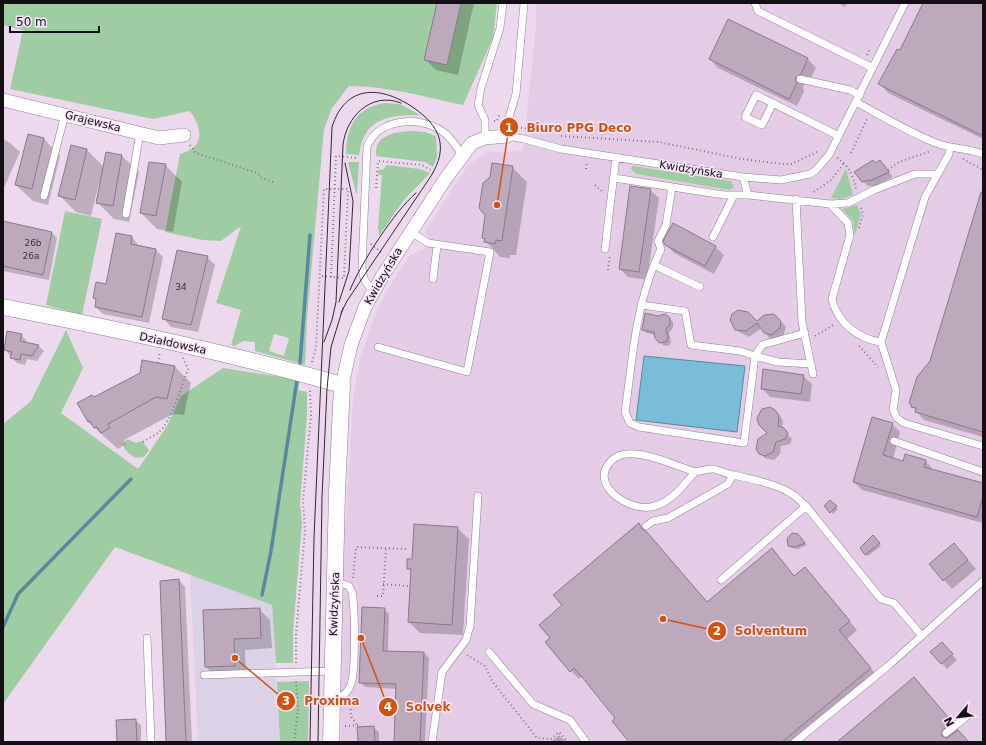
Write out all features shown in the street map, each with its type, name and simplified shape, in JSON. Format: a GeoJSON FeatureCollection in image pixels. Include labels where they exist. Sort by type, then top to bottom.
{"type":"FeatureCollection","features":[{"type":"Feature","properties":{"kind":"street","name":"Grajewska"},"geometry":{"type":"LineString","coordinates":[[3,100],[159,138],[184,135]]}},
{"type":"Feature","properties":{"kind":"street","name":"Kwidzyńska"},"geometry":{"type":"LineString","coordinates":[[330,742],[334,580],[342,385],[351,345],[374,290],[462,155],[472,143],[486,138],[507,136]]}},
{"type":"Feature","properties":{"kind":"street","name":"Działdowska"},"geometry":{"type":"LineString","coordinates":[[3,307],[200,348],[260,362],[342,385]]}},
{"type":"Feature","properties":{"kind":"lane"},"geometry":{"type":"LineString","coordinates":[[486,138],[485,120],[478,105],[481,88],[500,28],[503,3]]}},
{"type":"Feature","properties":{"kind":"lane"},"geometry":{"type":"LineString","coordinates":[[507,136],[510,114],[516,94],[524,3]]}},
{"type":"Feature","properties":{"kind":"lane"},"geometry":{"type":"LineString","coordinates":[[755,3],[758,12],[873,68]]}},
{"type":"Feature","properties":{"kind":"lane","name":"Kwidzyńska"},"geometry":{"type":"LineString","coordinates":[[507,136],[524,138],[561,149],[743,177],[781,180],[798,178],[816,170],[830,155],[905,3]]}},
{"type":"Feature","properties":{"kind":"lane"},"geometry":{"type":"LineString","coordinates":[[800,79],[850,90],[860,95]]}},
{"type":"Feature","properties":{"kind":"lane"},"geometry":{"type":"LineString","coordinates":[[856,102],[935,143],[950,147],[971,149],[983,154]]}},
{"type":"Feature","properties":{"kind":"lane"},"geometry":{"type":"LineString","coordinates":[[773,103],[840,136]]}},
{"type":"Feature","properties":{"kind":"lane"},"geometry":{"type":"LineString","coordinates":[[44,196],[65,114]]}},
{"type":"Feature","properties":{"kind":"lane"},"geometry":{"type":"LineString","coordinates":[[374,290],[368,286],[363,278],[362,266],[366,160],[369,142],[377,131],[391,124],[428,124],[443,131],[462,155]]}},
{"type":"Feature","properties":{"kind":"lane"},"geometry":{"type":"LineString","coordinates":[[126,214],[140,133]]}},
{"type":"Feature","properties":{"kind":"lane"},"geometry":{"type":"LineString","coordinates":[[950,147],[949,154],[925,197],[881,342],[896,390],[893,410],[897,418],[904,423],[983,446]]}},
{"type":"Feature","properties":{"kind":"lane"},"geometry":{"type":"LineString","coordinates":[[605,248],[616,157]]}},
{"type":"Feature","properties":{"kind":"lane"},"geometry":{"type":"LineString","coordinates":[[614,178],[734,195],[748,195],[830,204],[852,202],[874,190],[915,174],[938,174]]}},
{"type":"Feature","properties":{"kind":"lane"},"geometry":{"type":"LineString","coordinates":[[743,177],[748,195]]}},
{"type":"Feature","properties":{"kind":"lane"},"geometry":{"type":"LineString","coordinates":[[672,186],[666,225],[658,241],[661,249],[654,265],[641,305],[625,412],[627,419],[639,427],[744,442],[755,356],[762,345],[804,333]]}},
{"type":"Feature","properties":{"kind":"lane"},"geometry":{"type":"LineString","coordinates":[[713,237],[734,195]]}},
{"type":"Feature","properties":{"kind":"lane"},"geometry":{"type":"LineString","coordinates":[[796,200],[802,322],[813,374]]}},
{"type":"Feature","properties":{"kind":"lane"},"geometry":{"type":"LineString","coordinates":[[830,204],[848,224],[850,235],[832,299],[834,308],[841,319],[857,334],[881,342]]}},
{"type":"Feature","properties":{"kind":"lane"},"geometry":{"type":"LineString","coordinates":[[378,347],[467,372],[490,252],[428,244],[411,232]]}},
{"type":"Feature","properties":{"kind":"lane"},"geometry":{"type":"LineString","coordinates":[[433,279],[437,246]]}},
{"type":"Feature","properties":{"kind":"lane"},"geometry":{"type":"LineString","coordinates":[[654,265],[700,287]]}},
{"type":"Feature","properties":{"kind":"lane"},"geometry":{"type":"LineString","coordinates":[[641,305],[685,311],[691,345],[740,351],[778,362],[811,364]]}},
{"type":"Feature","properties":{"kind":"lane"},"geometry":{"type":"LineString","coordinates":[[894,441],[983,472]]}},
{"type":"Feature","properties":{"kind":"lane"},"geometry":{"type":"LineString","coordinates":[[695,472],[680,490],[668,499],[649,507],[638,506],[618,498],[611,493],[605,484],[604,475],[612,460],[620,455],[632,453],[695,472],[712,469],[776,486],[792,494],[806,506],[881,599],[894,604],[922,636]]}},
{"type":"Feature","properties":{"kind":"lane"},"geometry":{"type":"LineString","coordinates":[[646,526],[653,521],[668,518],[728,484],[733,475]]}},
{"type":"Feature","properties":{"kind":"lane"},"geometry":{"type":"LineString","coordinates":[[432,742],[442,672],[466,640],[470,626],[478,496]]}},
{"type":"Feature","properties":{"kind":"lane"},"geometry":{"type":"LineString","coordinates":[[721,580],[806,506]]}},
{"type":"Feature","properties":{"kind":"lane"},"geometry":{"type":"LineString","coordinates":[[331,700],[338,699],[351,685],[354,668],[353,598],[349,586],[334,580]]}},
{"type":"Feature","properties":{"kind":"lane"},"geometry":{"type":"LineString","coordinates":[[795,742],[922,636],[983,582]]}},
{"type":"Feature","properties":{"kind":"lane"},"geometry":{"type":"LineString","coordinates":[[147,638],[151,742]]}},
{"type":"Feature","properties":{"kind":"lane"},"geometry":{"type":"LineString","coordinates":[[489,652],[533,704],[570,720],[586,742]]}},
{"type":"Feature","properties":{"kind":"lane"},"geometry":{"type":"LineString","coordinates":[[204,675],[331,671]]}},
{"type":"Feature","properties":{"kind":"lane"},"geometry":{"type":"LineString","coordinates":[[946,733],[966,716]]}},
{"type":"Feature","properties":{"kind":"path"},"geometry":{"type":"LineString","coordinates":[[851,153],[868,118]]}},
{"type":"Feature","properties":{"kind":"path"},"geometry":{"type":"LineString","coordinates":[[184,135],[196,153],[257,173],[262,178],[273,182]]}},
{"type":"Feature","properties":{"kind":"path"},"geometry":{"type":"LineString","coordinates":[[561,136],[659,142],[742,159],[783,164],[791,164],[820,150],[822,152]]}},
{"type":"Feature","properties":{"kind":"path"},"geometry":{"type":"LineString","coordinates":[[888,170],[899,162],[932,150]]}},
{"type":"Feature","properties":{"kind":"path"},"geometry":{"type":"LineString","coordinates":[[331,277],[336,156],[422,165],[441,176]]}},
{"type":"Feature","properties":{"kind":"path"},"geometry":{"type":"LineString","coordinates":[[958,156],[983,170]]}},
{"type":"Feature","properties":{"kind":"path"},"geometry":{"type":"LineString","coordinates":[[837,158],[844,163],[853,177],[857,194]]}},
{"type":"Feature","properties":{"kind":"path"},"geometry":{"type":"LineString","coordinates":[[586,169],[587,160]]}},
{"type":"Feature","properties":{"kind":"path"},"geometry":{"type":"LineString","coordinates":[[376,191],[378,161]]}},
{"type":"Feature","properties":{"kind":"path"},"geometry":{"type":"LineString","coordinates":[[812,195],[834,176],[844,163]]}},
{"type":"Feature","properties":{"kind":"path"},"geometry":{"type":"LineString","coordinates":[[433,180],[437,173]]}},
{"type":"Feature","properties":{"kind":"path"},"geometry":{"type":"LineString","coordinates":[[595,185],[605,194]]}},
{"type":"Feature","properties":{"kind":"path"},"geometry":{"type":"LineString","coordinates":[[310,369],[316,348],[324,189],[348,189],[344,278],[320,276]]}},
{"type":"Feature","properties":{"kind":"path"},"geometry":{"type":"LineString","coordinates":[[372,237],[371,244],[384,254]]}},
{"type":"Feature","properties":{"kind":"path"},"geometry":{"type":"LineString","coordinates":[[821,332],[836,324],[838,326],[839,324]]}},
{"type":"Feature","properties":{"kind":"path"},"geometry":{"type":"LineString","coordinates":[[854,341],[879,368]]}},
{"type":"Feature","properties":{"kind":"path"},"geometry":{"type":"LineString","coordinates":[[158,363],[161,351]]}},
{"type":"Feature","properties":{"kind":"path"},"geometry":{"type":"LineString","coordinates":[[144,442],[159,433],[163,428],[176,400],[188,369],[182,355]]}},
{"type":"Feature","properties":{"kind":"path"},"geometry":{"type":"LineString","coordinates":[[294,742],[298,710],[296,635],[305,532],[303,501],[311,415],[310,388]]}},
{"type":"Feature","properties":{"kind":"path"},"geometry":{"type":"LineString","coordinates":[[349,586],[353,581],[356,547],[406,549]]}},
{"type":"Feature","properties":{"kind":"path"},"geometry":{"type":"LineString","coordinates":[[377,596],[383,596],[386,548]]}},
{"type":"Feature","properties":{"kind":"path"},"geometry":{"type":"LineString","coordinates":[[383,584],[408,586]]}},
{"type":"Feature","properties":{"kind":"path"},"geometry":{"type":"LineString","coordinates":[[459,650],[485,666],[492,681],[537,738],[551,739],[559,732],[568,742]]}},
{"type":"Feature","properties":{"kind":"path"},"geometry":{"type":"LineString","coordinates":[[338,726],[358,725],[351,716],[350,695],[346,690]]}},
{"type":"Feature","properties":{"kind":"shaded area"},"geometry":{"type":"Polygon","coordinates":[[[536,3],[983,3],[983,742],[341,742],[340,689],[344,548],[353,398],[360,359],[373,320],[386,292],[410,255],[425,249],[429,238],[426,234],[426,229],[468,165],[488,152],[523,151],[536,28],[536,3]]]}},
{"type":"Feature","properties":{"kind":"shaded area"},"geometry":{"type":"Polygon","coordinates":[[[190,574],[272,605],[280,742],[198,742],[190,574]]]}},
{"type":"Feature","properties":{"kind":"green space"},"geometry":{"type":"Polygon","coordinates":[[[3,3],[497,3],[493,38],[463,105],[392,90],[364,86],[349,86],[332,108],[324,129],[307,318],[305,365],[255,351],[255,342],[243,341],[235,346],[231,345],[241,310],[216,303],[241,226],[221,241],[203,240],[165,232],[180,154],[194,147],[198,142],[199,131],[190,111],[153,119],[10,89],[23,30],[3,25],[3,3]],[[274,334],[269,351],[284,356],[289,338],[274,334]]]}},
{"type":"Feature","properties":{"kind":"green space"},"geometry":{"type":"Polygon","coordinates":[[[385,103],[400,104],[420,115],[398,116],[379,121],[366,133],[359,155],[346,154],[348,135],[355,120],[366,109],[385,103]]]}},
{"type":"Feature","properties":{"kind":"green space"},"geometry":{"type":"Polygon","coordinates":[[[399,132],[425,132],[436,136],[437,157],[433,167],[425,162],[376,156],[376,149],[382,139],[399,132]]]}},
{"type":"Feature","properties":{"kind":"green space"},"geometry":{"type":"Polygon","coordinates":[[[348,162],[359,162],[357,193],[356,193],[348,162]]]}},
{"type":"Feature","properties":{"kind":"green space"},"geometry":{"type":"Polygon","coordinates":[[[387,165],[420,169],[430,173],[403,201],[379,236],[378,228],[382,175],[378,175],[379,169],[382,170],[387,165]]]}},
{"type":"Feature","properties":{"kind":"green space"},"geometry":{"type":"Polygon","coordinates":[[[632,166],[731,181],[734,187],[730,190],[637,174],[631,169],[632,166]]]}},
{"type":"Feature","properties":{"kind":"green space"},"geometry":{"type":"Polygon","coordinates":[[[846,169],[853,195],[841,199],[831,198],[846,169]]]}},
{"type":"Feature","properties":{"kind":"green space"},"geometry":{"type":"Polygon","coordinates":[[[857,205],[861,214],[855,235],[853,221],[842,209],[857,205]]]}},
{"type":"Feature","properties":{"kind":"green space"},"geometry":{"type":"Polygon","coordinates":[[[65,211],[102,219],[82,315],[46,305],[65,211]]]}},
{"type":"Feature","properties":{"kind":"green space"},"geometry":{"type":"Polygon","coordinates":[[[66,330],[83,368],[61,413],[138,469],[167,426],[181,396],[223,368],[300,380],[298,390],[307,392],[307,415],[300,504],[302,522],[293,632],[293,663],[276,663],[272,605],[115,547],[3,704],[3,424],[31,401],[66,330]]]}},
{"type":"Feature","properties":{"kind":"green space"},"geometry":{"type":"Polygon","coordinates":[[[127,439],[136,443],[142,441],[149,450],[144,457],[135,458],[126,451],[123,445],[127,439]]]}},
{"type":"Feature","properties":{"kind":"green space"},"geometry":{"type":"Polygon","coordinates":[[[309,681],[308,742],[280,742],[277,682],[309,681]]]}},
{"type":"Feature","properties":{"kind":"water"},"geometry":{"type":"Polygon","coordinates":[[[644,356],[745,366],[737,432],[636,420],[644,356]]]}},
{"type":"Feature","properties":{"kind":"building"},"geometry":{"type":"Polygon","coordinates":[[[437,3],[461,3],[447,65],[424,60],[437,3]]]}},
{"type":"Feature","properties":{"kind":"building"},"geometry":{"type":"Polygon","coordinates":[[[923,3],[983,3],[983,136],[878,84],[897,49],[900,50],[923,3]]]}},
{"type":"Feature","properties":{"kind":"building"},"geometry":{"type":"Polygon","coordinates":[[[728,19],[808,58],[801,74],[795,78],[797,83],[789,99],[709,59],[728,19]]]}},
{"type":"Feature","properties":{"kind":"building"},"geometry":{"type":"Polygon","coordinates":[[[28,134],[44,138],[32,189],[15,185],[28,134]]]}},
{"type":"Feature","properties":{"kind":"building"},"geometry":{"type":"Polygon","coordinates":[[[71,145],[87,149],[75,200],[58,196],[71,145]]]}},
{"type":"Feature","properties":{"kind":"building"},"geometry":{"type":"Polygon","coordinates":[[[106,152],[122,155],[113,206],[96,203],[106,152]]]}},
{"type":"Feature","properties":{"kind":"building"},"geometry":{"type":"Polygon","coordinates":[[[873,160],[875,163],[880,160],[889,172],[870,181],[862,182],[854,172],[873,160]]]}},
{"type":"Feature","properties":{"kind":"building"},"geometry":{"type":"Polygon","coordinates":[[[149,162],[166,164],[156,216],[140,213],[149,162]]]}},
{"type":"Feature","properties":{"kind":"building"},"geometry":{"type":"Polygon","coordinates":[[[492,163],[513,166],[502,241],[496,240],[495,244],[484,242],[485,239],[482,238],[485,215],[479,208],[483,183],[490,177],[492,163]]]}},
{"type":"Feature","properties":{"kind":"building"},"geometry":{"type":"Polygon","coordinates":[[[630,186],[651,189],[639,272],[619,269],[630,186]]]}},
{"type":"Feature","properties":{"kind":"building"},"geometry":{"type":"Polygon","coordinates":[[[981,192],[983,192],[983,432],[915,412],[916,408],[911,407],[911,404],[909,403],[917,377],[930,361],[981,192]]]}},
{"type":"Feature","properties":{"kind":"building"},"geometry":{"type":"Polygon","coordinates":[[[3,221],[52,232],[43,275],[3,266],[3,221]]]}},
{"type":"Feature","properties":{"kind":"building"},"geometry":{"type":"Polygon","coordinates":[[[673,223],[716,246],[705,266],[665,245],[663,241],[673,223]]]}},
{"type":"Feature","properties":{"kind":"building"},"geometry":{"type":"Polygon","coordinates":[[[116,233],[132,236],[131,244],[156,249],[142,317],[95,307],[96,299],[93,298],[96,282],[106,284],[116,233]]]}},
{"type":"Feature","properties":{"kind":"building"},"geometry":{"type":"Polygon","coordinates":[[[177,250],[208,256],[191,325],[162,319],[177,250]]]}},
{"type":"Feature","properties":{"kind":"building"},"geometry":{"type":"Polygon","coordinates":[[[738,310],[748,312],[757,321],[764,315],[774,314],[781,321],[780,328],[771,335],[764,333],[757,323],[746,331],[735,330],[730,320],[732,314],[738,310]]]}},
{"type":"Feature","properties":{"kind":"building"},"geometry":{"type":"Polygon","coordinates":[[[645,313],[658,316],[665,314],[670,318],[670,324],[666,329],[668,338],[666,342],[659,343],[655,338],[654,332],[642,330],[645,313]]]}},
{"type":"Feature","properties":{"kind":"building"},"geometry":{"type":"Polygon","coordinates":[[[7,331],[22,334],[20,341],[39,345],[32,356],[21,354],[20,360],[10,358],[12,352],[4,350],[7,331]]]}},
{"type":"Feature","properties":{"kind":"building"},"geometry":{"type":"Polygon","coordinates":[[[142,360],[175,366],[167,399],[156,397],[108,424],[110,428],[101,433],[97,427],[94,428],[90,421],[88,422],[77,403],[92,395],[94,397],[140,373],[142,360]]]}},
{"type":"Feature","properties":{"kind":"building"},"geometry":{"type":"Polygon","coordinates":[[[763,369],[804,375],[801,394],[761,389],[763,369]]]}},
{"type":"Feature","properties":{"kind":"building"},"geometry":{"type":"Polygon","coordinates":[[[770,407],[779,415],[778,426],[784,428],[788,433],[785,439],[776,442],[773,452],[765,456],[759,454],[756,449],[758,439],[767,433],[759,425],[757,418],[762,409],[770,407]]]}},
{"type":"Feature","properties":{"kind":"building"},"geometry":{"type":"Polygon","coordinates":[[[872,417],[893,423],[883,455],[903,461],[905,454],[926,460],[924,467],[983,483],[983,497],[977,517],[853,482],[872,417]]]}},
{"type":"Feature","properties":{"kind":"building"},"geometry":{"type":"Polygon","coordinates":[[[830,500],[837,506],[830,513],[824,506],[830,500]]]}},
{"type":"Feature","properties":{"kind":"building"},"geometry":{"type":"Polygon","coordinates":[[[639,523],[642,529],[646,531],[707,602],[772,548],[794,576],[805,567],[850,621],[839,630],[871,668],[782,742],[629,742],[612,721],[615,718],[582,677],[574,668],[570,672],[545,642],[550,638],[539,625],[562,605],[553,595],[639,523]]]}},
{"type":"Feature","properties":{"kind":"building"},"geometry":{"type":"Polygon","coordinates":[[[414,524],[458,527],[452,625],[408,622],[411,569],[407,569],[407,559],[412,559],[414,524]]]}},
{"type":"Feature","properties":{"kind":"building"},"geometry":{"type":"Polygon","coordinates":[[[792,533],[798,534],[805,543],[795,547],[788,546],[787,539],[792,533]]]}},
{"type":"Feature","properties":{"kind":"building"},"geometry":{"type":"Polygon","coordinates":[[[873,535],[880,543],[865,555],[860,548],[873,535]]]}},
{"type":"Feature","properties":{"kind":"building"},"geometry":{"type":"Polygon","coordinates":[[[954,543],[968,560],[943,581],[929,564],[954,543]]]}},
{"type":"Feature","properties":{"kind":"building"},"geometry":{"type":"Polygon","coordinates":[[[179,579],[186,742],[166,742],[160,581],[179,579]]]}},
{"type":"Feature","properties":{"kind":"building"},"geometry":{"type":"Polygon","coordinates":[[[362,607],[385,608],[383,651],[424,652],[420,742],[394,742],[396,684],[359,683],[362,607]]]}},
{"type":"Feature","properties":{"kind":"building"},"geometry":{"type":"Polygon","coordinates":[[[260,608],[261,638],[234,639],[235,666],[205,667],[203,610],[260,608]]]}},
{"type":"Feature","properties":{"kind":"building"},"geometry":{"type":"Polygon","coordinates":[[[942,642],[953,654],[941,664],[930,652],[942,642]]]}},
{"type":"Feature","properties":{"kind":"building"},"geometry":{"type":"Polygon","coordinates":[[[914,677],[952,722],[942,731],[942,736],[947,738],[958,730],[969,742],[837,742],[914,677]]]}},
{"type":"Feature","properties":{"kind":"building"},"geometry":{"type":"Polygon","coordinates":[[[136,719],[137,742],[117,742],[116,720],[136,719]]]}},
{"type":"Feature","properties":{"kind":"building"},"geometry":{"type":"Polygon","coordinates":[[[374,726],[375,742],[358,742],[357,727],[374,726]]]}},
{"type":"Feature","properties":{"kind":"waterway"},"geometry":{"type":"LineString","coordinates":[[300,363],[310,235]]}},
{"type":"Feature","properties":{"kind":"waterway"},"geometry":{"type":"LineString","coordinates":[[262,595],[271,551],[297,380]]}},
{"type":"Feature","properties":{"kind":"waterway"},"geometry":{"type":"LineString","coordinates":[[3,627],[18,594],[131,479]]}},
{"type":"Feature","properties":{"kind":"tram line"},"geometry":{"type":"LineString","coordinates":[[310,742],[314,538],[332,127],[338,113],[346,102],[356,96],[366,93],[378,93],[402,101],[414,108],[430,122],[436,130],[439,138],[440,156],[431,176],[347,301],[341,313]]}},
{"type":"Feature","properties":{"kind":"tram line"},"geometry":{"type":"LineString","coordinates":[[324,342],[332,320],[336,302],[343,145],[345,135],[355,116],[370,104],[390,100],[401,103]]}},
{"type":"Feature","properties":{"kind":"tram line"},"geometry":{"type":"LineString","coordinates":[[339,302],[349,271],[353,201],[345,163]]}},
{"type":"Feature","properties":{"kind":"tram line"},"geometry":{"type":"LineString","coordinates":[[350,290],[362,266],[379,238],[398,212],[416,193]]}},
{"type":"Feature","properties":{"kind":"tram line"},"geometry":{"type":"LineString","coordinates":[[318,742],[322,497],[327,389],[331,347],[343,308]]}},
{"type":"Feature","properties":{"kind":"place","name":"Biuro PPG Deco"},"geometry":{"type":"Point","coordinates":[497,205]}},
{"type":"Feature","properties":{"kind":"place","name":"Solventum"},"geometry":{"type":"Point","coordinates":[663,619]}},
{"type":"Feature","properties":{"kind":"place","name":"Solvek"},"geometry":{"type":"Point","coordinates":[361,638]}},
{"type":"Feature","properties":{"kind":"place","name":"Proxima"},"geometry":{"type":"Point","coordinates":[235,658]}}]}
